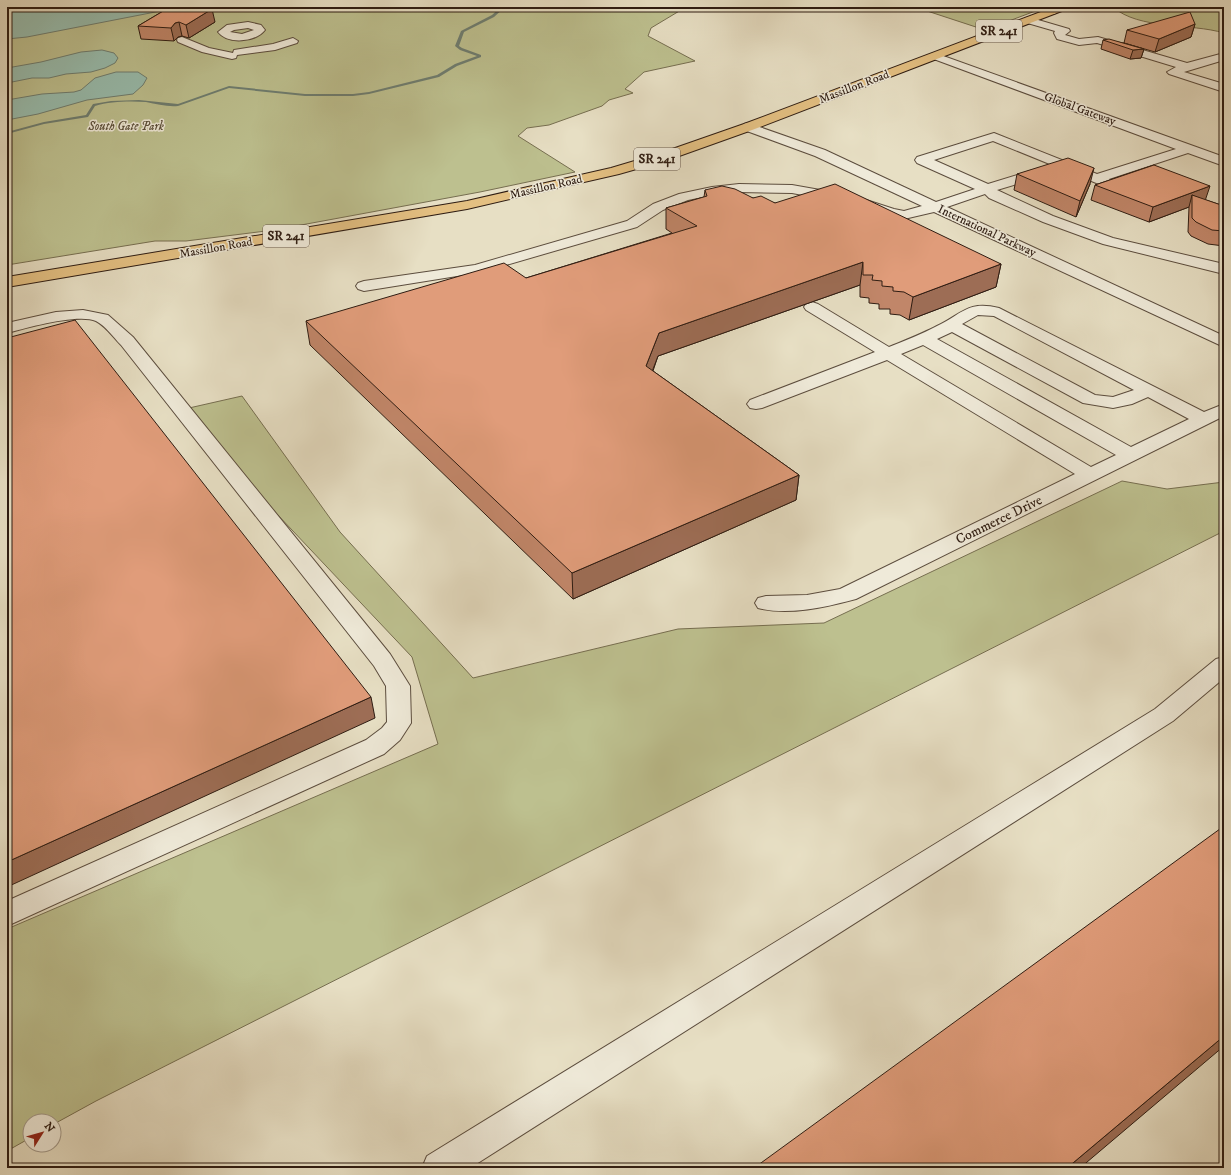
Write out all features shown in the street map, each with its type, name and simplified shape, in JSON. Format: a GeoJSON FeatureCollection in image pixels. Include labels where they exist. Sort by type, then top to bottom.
{"type":"FeatureCollection","features":[{"type":"Feature","properties":{"kind":"main road","name":"Massillon Road"},"geometry":{"type":"LineString","coordinates":[[7,282],[485,201],[628,167],[685,150],[748,127],[935,56],[1028,15],[1050,10]]}},
{"type":"Feature","properties":{"kind":"street"},"geometry":{"type":"LineString","coordinates":[[1028,15],[1065,31],[1059,33],[1061,37],[1069,40],[1091,42],[1098,40],[1187,67]]}},
{"type":"Feature","properties":{"kind":"street"},"geometry":{"type":"LineString","coordinates":[[182,40],[206,50],[235,54],[274,47],[293,41]]}},
{"type":"Feature","properties":{"kind":"street","name":"Global Gateway"},"geometry":{"type":"LineString","coordinates":[[935,56],[1224,162]]}},
{"type":"Feature","properties":{"kind":"street"},"geometry":{"type":"LineString","coordinates":[[1224,56],[1173,72],[1224,88]]}},
{"type":"Feature","properties":{"kind":"street","name":"International Parkway"},"geometry":{"type":"LineString","coordinates":[[748,127],[820,153],[1224,342]]}},
{"type":"Feature","properties":{"kind":"street"},"geometry":{"type":"LineString","coordinates":[[1111,184],[994,137],[922,160],[987,189],[994,195],[1108,242],[1224,269]]}},
{"type":"Feature","properties":{"kind":"street"},"geometry":{"type":"LineString","coordinates":[[1096,178],[1189,149]]}},
{"type":"Feature","properties":{"kind":"street"},"geometry":{"type":"LineString","coordinates":[[364,286],[478,269],[632,224],[658,207],[684,197],[712,191],[763,194],[812,192],[854,200],[891,213],[904,215],[918,212],[1064,165]]}},
{"type":"Feature","properties":{"kind":"street"},"geometry":{"type":"LineString","coordinates":[[800,202],[812,192]]}},
{"type":"Feature","properties":{"kind":"street"},"geometry":{"type":"LineString","coordinates":[[812,307],[1090,475]]}},
{"type":"Feature","properties":{"kind":"street"},"geometry":{"type":"LineString","coordinates":[[756,404],[924,339],[952,325],[954,321],[964,316],[986,310],[1000,313],[1204,419]]}},
{"type":"Feature","properties":{"kind":"street"},"geometry":{"type":"LineString","coordinates":[[7,328],[27,322],[80,314],[101,318],[127,342],[382,660],[398,686],[400,706],[399,724],[391,734],[375,748],[7,914]]}},
{"type":"Feature","properties":{"kind":"street"},"geometry":{"type":"LineString","coordinates":[[952,325],[1089,399],[1114,404],[1148,390]]}},
{"type":"Feature","properties":{"kind":"street"},"geometry":{"type":"LineString","coordinates":[[924,339],[1130,455]]}},
{"type":"Feature","properties":{"kind":"street","name":"Commerce Drive"},"geometry":{"type":"LineString","coordinates":[[766,603],[807,603],[831,599],[848,594],[1224,409]]}},
{"type":"Feature","properties":{"kind":"street"},"geometry":{"type":"LineString","coordinates":[[439,1168],[1157,719],[1224,665]]}},
{"type":"Feature","properties":{"kind":"green space","name":"South Gate Park"},"geometry":{"type":"Polygon","coordinates":[[[7,7],[683,7],[681,10],[651,28],[648,36],[695,61],[644,72],[625,89],[633,93],[609,100],[602,106],[549,125],[527,128],[518,136],[575,172],[480,192],[274,230],[186,241],[155,241],[7,265],[7,7]]]}},
{"type":"Feature","properties":{"kind":"green space"},"geometry":{"type":"Polygon","coordinates":[[[915,7],[1046,7],[985,30],[915,7]]]}},
{"type":"Feature","properties":{"kind":"green space"},"geometry":{"type":"Polygon","coordinates":[[[1113,7],[1224,7],[1224,33],[1211,30],[1151,23],[1124,14],[1113,7]]]}},
{"type":"Feature","properties":{"kind":"green space"},"geometry":{"type":"Polygon","coordinates":[[[242,396],[340,532],[473,678],[678,629],[824,623],[1122,481],[1167,489],[1224,482],[1224,531],[96,1101],[62,1120],[62,1113],[22,1113],[22,1143],[7,1151],[7,929],[438,744],[412,657],[224,458],[189,408],[242,396]]]}},
{"type":"Feature","properties":{"kind":"shaded area"},"geometry":{"type":"Polygon","coordinates":[[[7,7],[97,7],[111,11],[139,7],[181,7],[27,37],[7,39],[7,7]]]}},
{"type":"Feature","properties":{"kind":"shaded area"},"geometry":{"type":"Polygon","coordinates":[[[102,50],[114,53],[118,58],[115,63],[91,72],[66,74],[49,78],[32,78],[7,83],[7,68],[41,62],[81,52],[102,50]]]}},
{"type":"Feature","properties":{"kind":"shaded area"},"geometry":{"type":"Polygon","coordinates":[[[116,72],[138,72],[147,78],[143,85],[133,94],[87,100],[38,114],[7,120],[7,100],[42,94],[74,92],[81,90],[95,78],[116,72]]]}},
{"type":"Feature","properties":{"kind":"building"},"geometry":{"type":"Polygon","coordinates":[[[170,7],[212,9],[186,25],[179,22],[175,23],[171,28],[138,26],[170,7]]]}},
{"type":"Feature","properties":{"kind":"building"},"geometry":{"type":"Polygon","coordinates":[[[1190,12],[1195,24],[1159,39],[1127,30],[1190,12]]]}},
{"type":"Feature","properties":{"kind":"building"},"geometry":{"type":"Polygon","coordinates":[[[1109,39],[1144,49],[1133,50],[1103,40],[1109,39]]]}},
{"type":"Feature","properties":{"kind":"building"},"geometry":{"type":"Polygon","coordinates":[[[1068,158],[1094,168],[1080,201],[1017,174],[1068,158]]]}},
{"type":"Feature","properties":{"kind":"building"},"geometry":{"type":"Polygon","coordinates":[[[1154,165],[1210,186],[1153,207],[1095,185],[1154,165]]]}},
{"type":"Feature","properties":{"kind":"building"},"geometry":{"type":"Polygon","coordinates":[[[835,184],[1001,264],[913,297],[904,292],[893,291],[893,287],[882,286],[882,281],[872,280],[873,275],[863,275],[863,262],[659,333],[646,366],[799,475],[572,573],[306,321],[504,263],[526,278],[697,226],[666,208],[707,196],[705,190],[722,186],[735,189],[753,198],[761,196],[775,203],[835,184]]]}},
{"type":"Feature","properties":{"kind":"building"},"geometry":{"type":"Polygon","coordinates":[[[1192,195],[1224,206],[1224,231],[1212,230],[1196,222],[1192,218],[1192,195]]]}},
{"type":"Feature","properties":{"kind":"building"},"geometry":{"type":"Polygon","coordinates":[[[75,320],[371,697],[7,862],[7,338],[75,320]]]}},
{"type":"Feature","properties":{"kind":"building"},"geometry":{"type":"Polygon","coordinates":[[[1224,826],[1224,1036],[1067,1168],[754,1168],[1224,826]]]}},
{"type":"Feature","properties":{"kind":"waterway"},"geometry":{"type":"LineString","coordinates":[[7,133],[44,123],[87,116],[94,105],[104,103],[144,101],[178,105],[229,87],[305,95],[353,95],[369,93],[438,76],[456,65],[480,56],[457,46],[463,31],[493,16],[503,7]]}}]}
